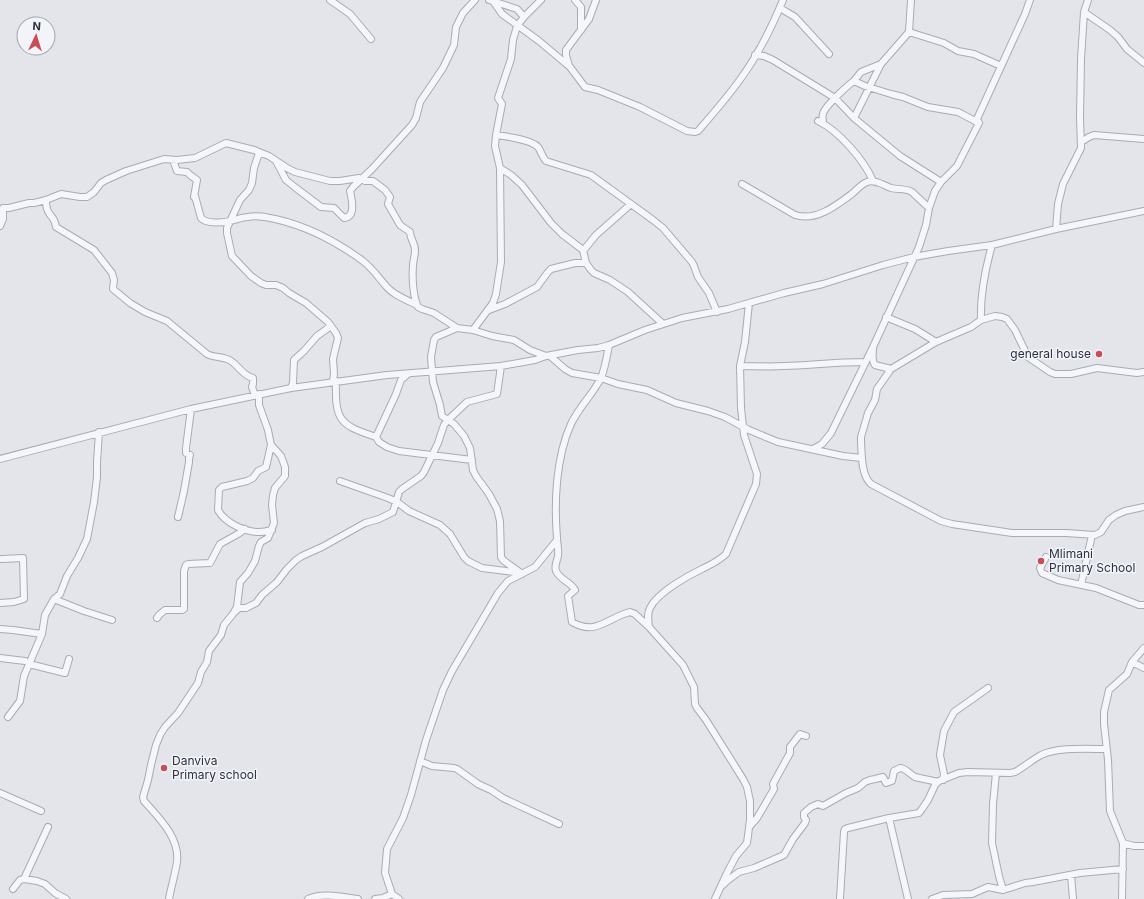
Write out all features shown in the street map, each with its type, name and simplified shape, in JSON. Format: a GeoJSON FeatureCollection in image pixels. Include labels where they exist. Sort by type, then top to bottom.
{"type":"FeatureCollection","features":[{"type":"Feature","properties":{"kind":"street"},"geometry":{"type":"LineString","coordinates":[[330,0],[350,14],[371,39]]}},
{"type":"Feature","properties":{"kind":"street"},"geometry":{"type":"LineString","coordinates":[[275,160],[286,180],[321,207],[334,208],[344,218],[347,218],[352,208],[350,191],[412,125],[416,118],[420,102],[443,68],[454,45],[456,27],[463,13],[475,0]]}},
{"type":"Feature","properties":{"kind":"street"},"geometry":{"type":"LineString","coordinates":[[472,330],[493,303],[496,294],[501,262],[500,168],[495,146],[502,104],[498,98],[511,59],[513,40],[517,26],[524,16],[541,0]]}},
{"type":"Feature","properties":{"kind":"street"},"geometry":{"type":"LineString","coordinates":[[575,0],[581,7],[581,30]]}},
{"type":"Feature","properties":{"kind":"street"},"geometry":{"type":"LineString","coordinates":[[570,67],[566,50],[589,19],[596,0]]}},
{"type":"Feature","properties":{"kind":"street"},"geometry":{"type":"LineString","coordinates":[[491,1],[502,14],[539,41],[570,67],[585,87],[598,90],[641,107],[687,131],[695,132],[698,131],[740,80],[756,55],[783,0]]}},
{"type":"Feature","properties":{"kind":"street"},"geometry":{"type":"LineString","coordinates":[[854,118],[881,64],[909,32],[911,0]]}},
{"type":"Feature","properties":{"kind":"street"},"geometry":{"type":"LineString","coordinates":[[813,449],[822,444],[831,433],[873,347],[924,233],[929,208],[935,191],[941,182],[957,166],[979,123],[977,119],[1030,0]]}},
{"type":"Feature","properties":{"kind":"street"},"geometry":{"type":"LineString","coordinates":[[1056,229],[1058,204],[1063,184],[1081,148],[1081,59],[1084,12],[1088,0]]}},
{"type":"Feature","properties":{"kind":"street"},"geometry":{"type":"LineString","coordinates":[[491,1],[517,9],[524,16]]}},
{"type":"Feature","properties":{"kind":"street"},"geometry":{"type":"LineString","coordinates":[[780,8],[795,17],[829,54]]}},
{"type":"Feature","properties":{"kind":"street"},"geometry":{"type":"LineString","coordinates":[[1084,12],[1110,30],[1118,37],[1127,49],[1144,63]]}},
{"type":"Feature","properties":{"kind":"street"},"geometry":{"type":"LineString","coordinates":[[909,32],[944,43],[958,51],[974,54],[1001,66]]}},
{"type":"Feature","properties":{"kind":"street"},"geometry":{"type":"LineString","coordinates":[[756,55],[764,56],[773,60],[835,98],[854,118],[900,156],[941,182]]}},
{"type":"Feature","properties":{"kind":"street"},"geometry":{"type":"LineString","coordinates":[[873,181],[870,174],[847,143],[820,122],[823,112],[861,72],[881,64]]}},
{"type":"Feature","properties":{"kind":"street"},"geometry":{"type":"LineString","coordinates":[[853,82],[903,97],[928,107],[958,112],[979,123]]}},
{"type":"Feature","properties":{"kind":"street"},"geometry":{"type":"LineString","coordinates":[[496,135],[510,137],[533,144],[538,147],[546,161],[591,175],[663,228],[692,262],[698,277],[710,296],[717,312]]}},
{"type":"Feature","properties":{"kind":"street"},"geometry":{"type":"LineString","coordinates":[[1081,142],[1094,135],[1144,139]]}},
{"type":"Feature","properties":{"kind":"street"},"geometry":{"type":"LineString","coordinates":[[0,226],[3,208],[46,200],[61,194],[80,197],[87,196],[94,192],[101,183],[126,171],[164,159],[173,160],[195,158],[226,143],[254,150],[295,172],[330,181],[359,178],[373,181],[385,190],[390,197],[388,204],[400,225],[410,232],[410,236],[414,244],[415,251],[412,276],[417,306]]}},
{"type":"Feature","properties":{"kind":"street"},"geometry":{"type":"LineString","coordinates":[[259,153],[254,168],[252,183],[249,190],[240,200],[230,222],[227,233],[232,256],[251,276],[266,286],[283,288],[306,302],[331,326],[338,338],[333,359],[339,416],[354,430],[376,437],[379,442],[391,449],[472,460]]}},
{"type":"Feature","properties":{"kind":"street"},"geometry":{"type":"LineString","coordinates":[[173,160],[177,171],[187,172],[190,176],[197,180],[194,196],[201,218],[205,221],[230,222],[248,216],[262,217],[290,223],[323,236],[341,246],[363,261],[392,291],[422,309],[434,313],[457,328],[514,340],[530,350],[548,356],[572,373],[601,378],[618,384],[647,390],[676,403],[725,417],[756,434],[781,443],[843,456],[862,458]]}},
{"type":"Feature","properties":{"kind":"street"},"geometry":{"type":"LineString","coordinates":[[500,168],[514,177],[522,185],[551,223],[562,234],[580,247],[583,251],[586,263],[594,273],[610,280],[628,292],[664,324]]}},
{"type":"Feature","properties":{"kind":"street"},"geometry":{"type":"LineString","coordinates":[[742,184],[795,215],[804,217],[813,216],[823,212],[840,203],[864,184],[873,181],[891,188],[908,190],[929,208]]}},
{"type":"Feature","properties":{"kind":"street"},"geometry":{"type":"LineString","coordinates":[[46,200],[47,209],[55,220],[56,227],[94,250],[106,266],[111,270],[113,276],[113,289],[130,303],[166,321],[207,354],[231,361],[246,376],[253,378],[252,387],[257,395],[271,445],[265,467],[258,471],[253,478],[247,481],[222,487],[219,490],[218,510],[224,518],[238,527],[259,532],[272,530]]}},
{"type":"Feature","properties":{"kind":"street"},"geometry":{"type":"LineString","coordinates":[[583,251],[596,235],[631,204]]}},
{"type":"Feature","properties":{"kind":"street"},"geometry":{"type":"LineString","coordinates":[[0,459],[191,409],[291,388],[387,375],[501,366],[578,350],[598,348],[682,318],[717,312],[784,293],[823,284],[914,257],[992,245],[1056,229],[1144,211]]}},
{"type":"Feature","properties":{"kind":"street"},"geometry":{"type":"LineString","coordinates":[[981,320],[980,306],[985,269],[992,245]]}},
{"type":"Feature","properties":{"kind":"street"},"geometry":{"type":"LineString","coordinates":[[488,310],[508,303],[518,296],[537,287],[551,269],[575,263],[586,263]]}},
{"type":"Feature","properties":{"kind":"street"},"geometry":{"type":"LineString","coordinates":[[649,627],[649,612],[657,598],[689,575],[721,559],[726,554],[757,479],[757,474],[744,435],[741,408],[740,366],[745,342],[749,303]]}},
{"type":"Feature","properties":{"kind":"street"},"geometry":{"type":"LineString","coordinates":[[1144,372],[1137,373],[1100,368],[1071,374],[1055,374],[1028,357],[1015,330],[1007,319],[995,316],[981,320],[971,327],[936,342],[891,370],[877,389],[875,400],[868,413],[861,437],[862,458],[866,478],[871,484],[941,521],[952,524],[1012,533],[1066,533],[1092,535],[1101,532],[1109,520],[1125,510],[1144,507]]}},
{"type":"Feature","properties":{"kind":"street"},"geometry":{"type":"LineString","coordinates":[[886,317],[915,329],[936,342]]}},
{"type":"Feature","properties":{"kind":"street"},"geometry":{"type":"LineString","coordinates":[[291,388],[293,383],[294,360],[317,336],[331,326]]}},
{"type":"Feature","properties":{"kind":"street"},"geometry":{"type":"LineString","coordinates":[[457,328],[436,337],[434,340],[431,357],[433,382],[440,405],[441,414],[443,418],[460,429],[470,448],[473,470],[490,494],[497,509],[500,520],[500,557],[522,574]]}},
{"type":"Feature","properties":{"kind":"street"},"geometry":{"type":"LineString","coordinates":[[609,345],[601,378],[574,418],[564,444],[558,474],[556,506],[558,556],[556,569],[562,579],[575,590],[568,596],[572,622],[584,628],[592,627],[630,612],[635,614],[649,627],[683,665],[694,687],[695,704],[697,708],[746,784],[750,801],[750,820],[747,843],[736,856],[715,899]]}},
{"type":"Feature","properties":{"kind":"street"},"geometry":{"type":"LineString","coordinates":[[873,347],[872,360],[874,364],[891,370]]}},
{"type":"Feature","properties":{"kind":"street"},"geometry":{"type":"LineString","coordinates":[[740,366],[785,366],[865,362]]}},
{"type":"Feature","properties":{"kind":"street"},"geometry":{"type":"LineString","coordinates":[[169,899],[177,863],[176,847],[168,830],[144,802],[143,797],[160,735],[178,713],[198,683],[201,672],[207,662],[209,651],[221,635],[224,624],[239,608],[246,608],[256,603],[262,595],[278,582],[287,569],[296,560],[365,523],[379,519],[393,512],[399,492],[424,472],[440,438],[444,425],[448,420],[467,402],[497,394],[501,366]]}},
{"type":"Feature","properties":{"kind":"street"},"geometry":{"type":"LineString","coordinates":[[376,437],[401,380],[408,374]]}},
{"type":"Feature","properties":{"kind":"street"},"geometry":{"type":"LineString","coordinates":[[178,517],[189,462],[188,458],[190,455],[186,453],[186,448],[191,409]]}},
{"type":"Feature","properties":{"kind":"street"},"geometry":{"type":"LineString","coordinates":[[8,717],[20,701],[27,663],[42,634],[45,615],[54,599],[60,594],[67,576],[78,558],[87,538],[97,477],[99,432]]}},
{"type":"Feature","properties":{"kind":"street"},"geometry":{"type":"LineString","coordinates":[[233,614],[237,607],[240,582],[248,573],[255,561],[260,544],[268,538],[272,530],[274,523],[272,505],[273,495],[275,488],[285,476],[286,472],[281,456],[271,445]]}},
{"type":"Feature","properties":{"kind":"street"},"geometry":{"type":"LineString","coordinates":[[340,481],[397,502],[409,511],[443,527],[450,534],[468,561],[482,568],[522,574]]}},
{"type":"Feature","properties":{"kind":"street"},"geometry":{"type":"LineString","coordinates":[[157,618],[165,610],[184,609],[184,576],[186,564],[210,563],[220,544],[245,529]]}},
{"type":"Feature","properties":{"kind":"street"},"geometry":{"type":"LineString","coordinates":[[1081,585],[1092,535]]}},
{"type":"Feature","properties":{"kind":"street"},"geometry":{"type":"LineString","coordinates":[[399,899],[392,894],[385,873],[387,849],[403,818],[440,697],[452,672],[498,593],[508,581],[535,567],[557,540]]}},
{"type":"Feature","properties":{"kind":"street"},"geometry":{"type":"LineString","coordinates":[[1046,557],[1040,568],[1042,573],[1058,580],[1096,588],[1139,605],[1144,605]]}},
{"type":"Feature","properties":{"kind":"street"},"geometry":{"type":"LineString","coordinates":[[0,603],[14,602],[24,599],[23,558],[2,559]]}},
{"type":"Feature","properties":{"kind":"street"},"geometry":{"type":"LineString","coordinates":[[54,599],[112,620]]}},
{"type":"Feature","properties":{"kind":"street"},"geometry":{"type":"LineString","coordinates":[[0,629],[42,634]]}},
{"type":"Feature","properties":{"kind":"street"},"geometry":{"type":"LineString","coordinates":[[1122,899],[1123,843],[1110,813],[1108,760],[1103,717],[1108,693],[1112,686],[1127,674],[1132,662],[1144,648]]}},
{"type":"Feature","properties":{"kind":"street"},"geometry":{"type":"LineString","coordinates":[[0,658],[65,673],[68,659]]}},
{"type":"Feature","properties":{"kind":"street"},"geometry":{"type":"LineString","coordinates":[[1132,662],[1144,668]]}},
{"type":"Feature","properties":{"kind":"street"},"geometry":{"type":"LineString","coordinates":[[940,781],[944,774],[940,755],[944,731],[954,712],[988,688]]}},
{"type":"Feature","properties":{"kind":"street"},"geometry":{"type":"LineString","coordinates":[[749,827],[757,818],[774,789],[773,784],[790,753],[790,747],[800,734],[806,736]]}},
{"type":"Feature","properties":{"kind":"street"},"geometry":{"type":"LineString","coordinates":[[840,899],[844,832],[848,828],[889,818],[919,813],[928,800],[934,786],[940,781],[959,773],[1015,772],[1040,755],[1046,753],[1068,749],[1106,749]]}},
{"type":"Feature","properties":{"kind":"street"},"geometry":{"type":"LineString","coordinates":[[420,761],[432,766],[457,769],[478,784],[503,798],[559,824]]}},
{"type":"Feature","properties":{"kind":"street"},"geometry":{"type":"LineString","coordinates":[[720,887],[739,872],[754,868],[784,855],[790,843],[806,823],[804,813],[815,805],[818,804],[823,806],[870,780],[883,777],[886,783],[892,780],[894,771],[900,768],[906,769],[915,777],[940,781]]}},
{"type":"Feature","properties":{"kind":"street"},"geometry":{"type":"LineString","coordinates":[[996,773],[993,804],[992,843],[1003,890]]}},
{"type":"Feature","properties":{"kind":"street"},"geometry":{"type":"LineString","coordinates":[[0,793],[41,811]]}},
{"type":"Feature","properties":{"kind":"street"},"geometry":{"type":"LineString","coordinates":[[889,818],[908,899]]}},
{"type":"Feature","properties":{"kind":"street"},"geometry":{"type":"LineString","coordinates":[[24,879],[48,827]]}},
{"type":"Feature","properties":{"kind":"street"},"geometry":{"type":"LineString","coordinates":[[1123,843],[1144,846]]}},
{"type":"Feature","properties":{"kind":"street"},"geometry":{"type":"LineString","coordinates":[[932,899],[943,895],[972,894],[988,887],[1003,890],[1025,883],[1102,870],[1123,869]]}},
{"type":"Feature","properties":{"kind":"street"},"geometry":{"type":"LineString","coordinates":[[1071,875],[1073,899]]}},
{"type":"Feature","properties":{"kind":"street"},"geometry":{"type":"LineString","coordinates":[[13,889],[20,880],[24,879],[43,883],[55,893],[66,899]]}},
{"type":"Feature","properties":{"kind":"street"},"geometry":{"type":"LineString","coordinates":[[375,899],[383,898],[392,894]]}},
{"type":"Feature","properties":{"kind":"street"},"geometry":{"type":"LineString","coordinates":[[308,899],[314,896],[322,896],[358,899]]}},
{"type":"Feature","properties":{"kind":"place","name":"general house"},"geometry":{"type":"Point","coordinates":[1099,354]}},
{"type":"Feature","properties":{"kind":"place","name":"Mlimani Primary School"},"geometry":{"type":"Point","coordinates":[1041,561]}},
{"type":"Feature","properties":{"kind":"place","name":"Danviva Primary school"},"geometry":{"type":"Point","coordinates":[164,768]}}]}
